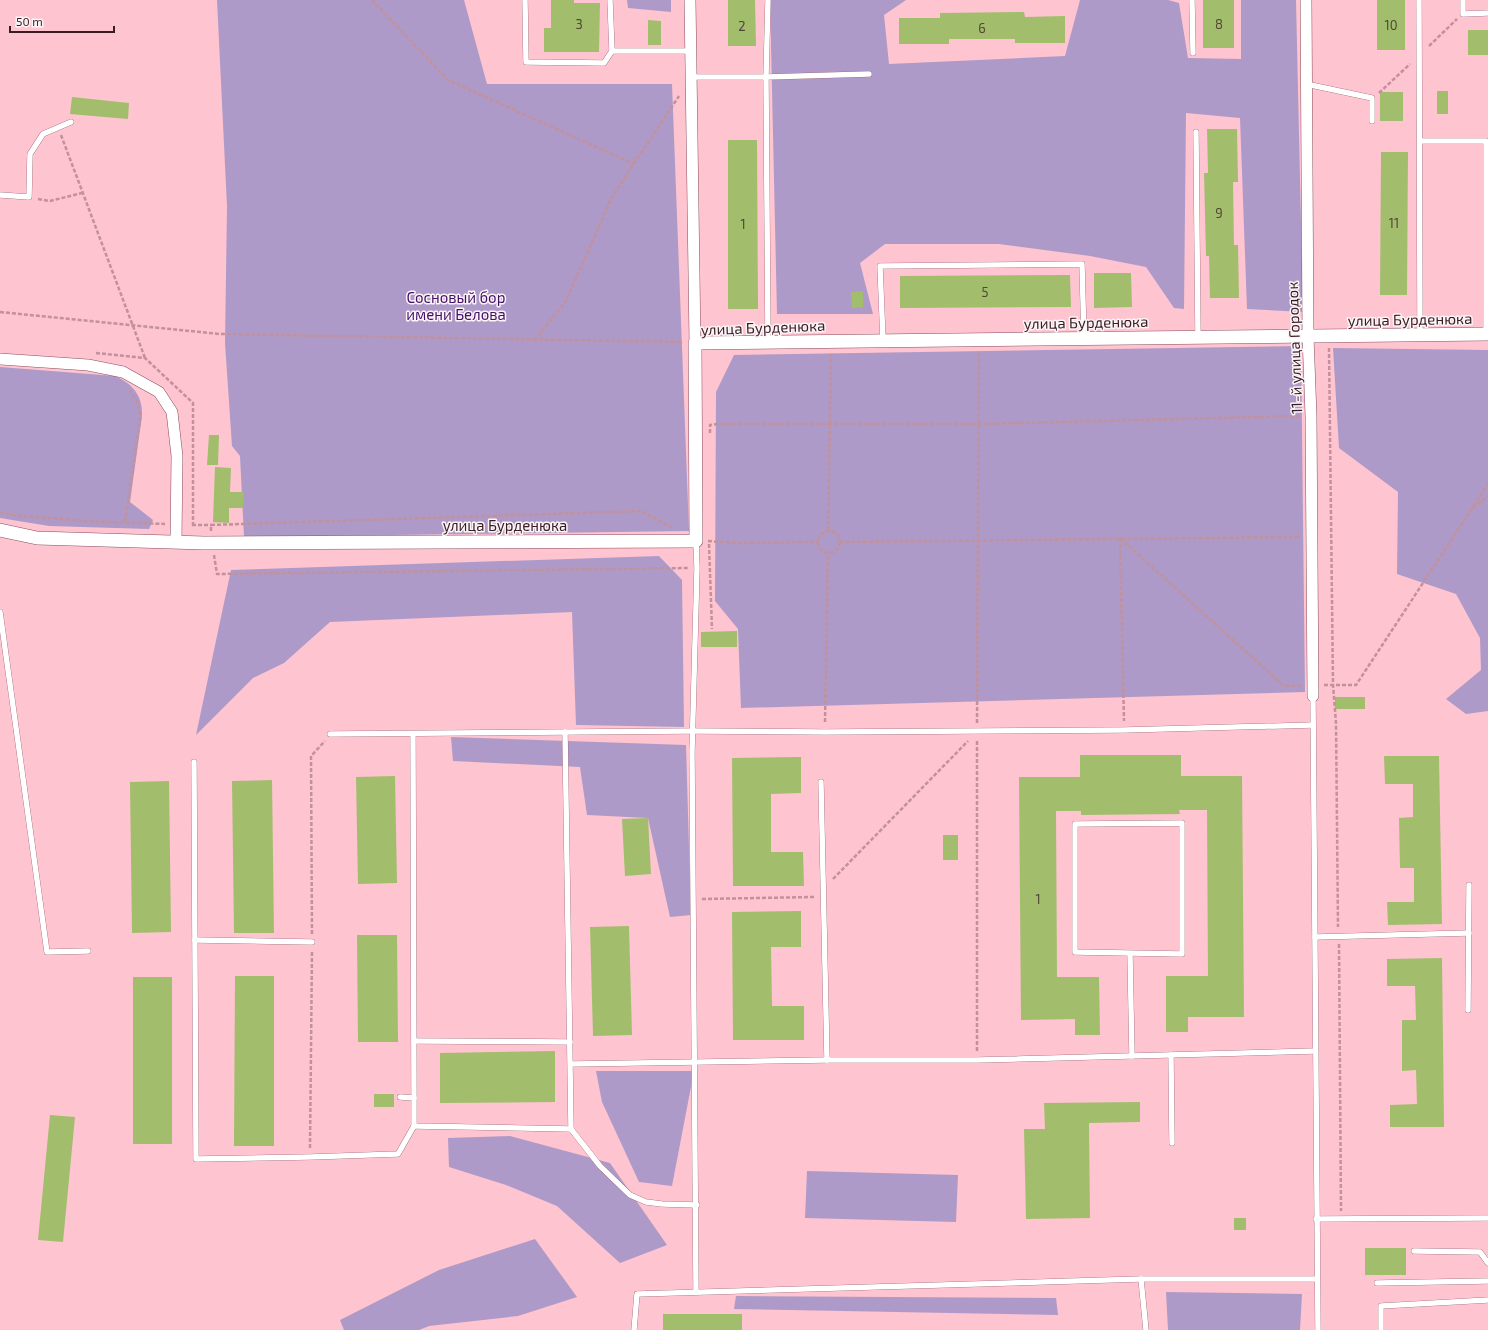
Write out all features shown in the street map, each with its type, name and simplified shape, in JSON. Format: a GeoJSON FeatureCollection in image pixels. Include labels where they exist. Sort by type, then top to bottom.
{"type":"FeatureCollection","features":[{"type":"Feature","properties":{"kind":"street"},"geometry":{"type":"LineString","coordinates":[[690,0],[695,343]]}},
{"type":"Feature","properties":{"kind":"street","name":"11-й улица Городок"},"geometry":{"type":"LineString","coordinates":[[1306,0],[1308,336],[1311,416],[1313,696]]}},
{"type":"Feature","properties":{"kind":"street","name":"улица Бурденюка"},"geometry":{"type":"LineString","coordinates":[[0,530],[37,538],[211,543],[696,540],[695,343],[1487,334]]}},
{"type":"Feature","properties":{"kind":"street"},"geometry":{"type":"LineString","coordinates":[[0,359],[88,365],[123,372],[158,392],[172,412],[177,456],[176,542]]}},
{"type":"Feature","properties":{"kind":"lane"},"geometry":{"type":"LineString","coordinates":[[525,0],[526,62],[604,63],[612,52],[610,0]]}},
{"type":"Feature","properties":{"kind":"lane"},"geometry":{"type":"LineString","coordinates":[[768,0],[766,77],[768,342]]}},
{"type":"Feature","properties":{"kind":"lane"},"geometry":{"type":"LineString","coordinates":[[1192,0],[1193,53]]}},
{"type":"Feature","properties":{"kind":"lane"},"geometry":{"type":"LineString","coordinates":[[1419,0],[1420,335]]}},
{"type":"Feature","properties":{"kind":"lane"},"geometry":{"type":"LineString","coordinates":[[1463,0],[1463,14],[1488,14]]}},
{"type":"Feature","properties":{"kind":"lane"},"geometry":{"type":"LineString","coordinates":[[612,52],[690,51]]}},
{"type":"Feature","properties":{"kind":"lane"},"geometry":{"type":"LineString","coordinates":[[691,77],[766,77],[869,74]]}},
{"type":"Feature","properties":{"kind":"lane"},"geometry":{"type":"LineString","coordinates":[[1306,84],[1372,98],[1372,121]]}},
{"type":"Feature","properties":{"kind":"lane"},"geometry":{"type":"LineString","coordinates":[[0,195],[29,197],[30,154],[43,134],[71,122]]}},
{"type":"Feature","properties":{"kind":"lane"},"geometry":{"type":"LineString","coordinates":[[1196,132],[1198,337]]}},
{"type":"Feature","properties":{"kind":"lane"},"geometry":{"type":"LineString","coordinates":[[1420,141],[1486,141],[1487,334]]}},
{"type":"Feature","properties":{"kind":"lane"},"geometry":{"type":"LineString","coordinates":[[883,340],[880,266],[1082,264],[1084,338]]}},
{"type":"Feature","properties":{"kind":"lane"},"geometry":{"type":"LineString","coordinates":[[696,540],[697,568],[692,752],[697,1205],[696,1291]]}},
{"type":"Feature","properties":{"kind":"lane"},"geometry":{"type":"LineString","coordinates":[[0,612],[47,952],[88,951]]}},
{"type":"Feature","properties":{"kind":"lane"},"geometry":{"type":"LineString","coordinates":[[1313,696],[1318,1330]]}},
{"type":"Feature","properties":{"kind":"lane"},"geometry":{"type":"LineString","coordinates":[[330,734],[693,730],[825,732],[1124,730],[1313,724]]}},
{"type":"Feature","properties":{"kind":"lane"},"geometry":{"type":"LineString","coordinates":[[565,732],[572,1128],[600,1166],[630,1195],[646,1202],[697,1205]]}},
{"type":"Feature","properties":{"kind":"lane"},"geometry":{"type":"LineString","coordinates":[[194,762],[196,1159],[398,1154],[414,1126],[413,734]]}},
{"type":"Feature","properties":{"kind":"lane"},"geometry":{"type":"LineString","coordinates":[[821,782],[827,1060]]}},
{"type":"Feature","properties":{"kind":"lane"},"geometry":{"type":"LineString","coordinates":[[1182,823],[1182,954],[1130,954],[1075,952],[1075,824],[1182,823]]}},
{"type":"Feature","properties":{"kind":"lane"},"geometry":{"type":"LineString","coordinates":[[1468,1010],[1469,885]]}},
{"type":"Feature","properties":{"kind":"lane"},"geometry":{"type":"LineString","coordinates":[[1315,937],[1469,934]]}},
{"type":"Feature","properties":{"kind":"lane"},"geometry":{"type":"LineString","coordinates":[[195,940],[312,942]]}},
{"type":"Feature","properties":{"kind":"lane"},"geometry":{"type":"LineString","coordinates":[[1130,954],[1132,1056]]}},
{"type":"Feature","properties":{"kind":"lane"},"geometry":{"type":"LineString","coordinates":[[414,1041],[570,1042]]}},
{"type":"Feature","properties":{"kind":"lane"},"geometry":{"type":"LineString","coordinates":[[571,1064],[827,1060],[976,1060],[1316,1051]]}},
{"type":"Feature","properties":{"kind":"lane"},"geometry":{"type":"LineString","coordinates":[[1171,1055],[1172,1143]]}},
{"type":"Feature","properties":{"kind":"lane"},"geometry":{"type":"LineString","coordinates":[[400,1097],[414,1098]]}},
{"type":"Feature","properties":{"kind":"lane"},"geometry":{"type":"LineString","coordinates":[[414,1126],[572,1128]]}},
{"type":"Feature","properties":{"kind":"lane"},"geometry":{"type":"LineString","coordinates":[[1316,1219],[1488,1218]]}},
{"type":"Feature","properties":{"kind":"lane"},"geometry":{"type":"LineString","coordinates":[[1414,1251],[1480,1252],[1488,1263]]}},
{"type":"Feature","properties":{"kind":"lane"},"geometry":{"type":"LineString","coordinates":[[634,1330],[637,1294],[696,1291],[1141,1279],[1317,1279]]}},
{"type":"Feature","properties":{"kind":"lane"},"geometry":{"type":"LineString","coordinates":[[1141,1279],[1146,1330]]}},
{"type":"Feature","properties":{"kind":"lane"},"geometry":{"type":"LineString","coordinates":[[1378,1283],[1488,1281]]}},
{"type":"Feature","properties":{"kind":"lane"},"geometry":{"type":"LineString","coordinates":[[1381,1330],[1381,1306],[1488,1300]]}},
{"type":"Feature","properties":{"kind":"path"},"geometry":{"type":"LineString","coordinates":[[372,0],[448,80],[634,164]]}},
{"type":"Feature","properties":{"kind":"path"},"geometry":{"type":"LineString","coordinates":[[534,340],[565,303],[612,197],[691,77]]}},
{"type":"Feature","properties":{"kind":"path"},"geometry":{"type":"LineString","coordinates":[[58,128],[146,358],[193,403],[193,525]]}},
{"type":"Feature","properties":{"kind":"path"},"geometry":{"type":"LineString","coordinates":[[29,197],[50,201],[82,193]]}},
{"type":"Feature","properties":{"kind":"path"},"geometry":{"type":"LineString","coordinates":[[0,312],[220,334],[695,343]]}},
{"type":"Feature","properties":{"kind":"path"},"geometry":{"type":"LineString","coordinates":[[1329,336],[1333,685],[1336,723],[1341,1219]]}},
{"type":"Feature","properties":{"kind":"path"},"geometry":{"type":"LineString","coordinates":[[976,1060],[979,340]]}},
{"type":"Feature","properties":{"kind":"path"},"geometry":{"type":"LineString","coordinates":[[828,532],[831,341]]}},
{"type":"Feature","properties":{"kind":"path"},"geometry":{"type":"LineString","coordinates":[[93,353],[146,358]]}},
{"type":"Feature","properties":{"kind":"path"},"geometry":{"type":"LineString","coordinates":[[125,522],[140,420],[140,410],[136,398],[126,386]]}},
{"type":"Feature","properties":{"kind":"path"},"geometry":{"type":"LineString","coordinates":[[710,425],[979,424],[1311,416]]}},
{"type":"Feature","properties":{"kind":"path"},"geometry":{"type":"LineString","coordinates":[[1470,510],[1488,496]]}},
{"type":"Feature","properties":{"kind":"path"},"geometry":{"type":"LineString","coordinates":[[0,512],[13,515],[125,522],[176,525],[211,525],[641,511],[675,529]]}},
{"type":"Feature","properties":{"kind":"path"},"geometry":{"type":"LineString","coordinates":[[211,525],[211,543],[217,574],[711,568]]}},
{"type":"Feature","properties":{"kind":"path"},"geometry":{"type":"LineString","coordinates":[[828,532],[836,534],[839,542],[836,550],[828,553],[820,548],[818,539],[822,534],[828,532]]}},
{"type":"Feature","properties":{"kind":"path"},"geometry":{"type":"LineString","coordinates":[[839,542],[1312,537]]}},
{"type":"Feature","properties":{"kind":"path"},"geometry":{"type":"LineString","coordinates":[[1120,538],[1124,730]]}},
{"type":"Feature","properties":{"kind":"path"},"geometry":{"type":"LineString","coordinates":[[696,540],[738,543],[818,542]]}},
{"type":"Feature","properties":{"kind":"path"},"geometry":{"type":"LineString","coordinates":[[825,732],[828,553]]}},
{"type":"Feature","properties":{"kind":"path"},"geometry":{"type":"LineString","coordinates":[[823,889],[977,731]]}},
{"type":"Feature","properties":{"kind":"path"},"geometry":{"type":"LineString","coordinates":[[694,899],[823,897]]}},
{"type":"Feature","properties":{"kind":"green space","name":"Сосновый бор имени Белова"},"geometry":{"type":"Polygon","coordinates":[[[217,0],[464,0],[487,84],[672,84],[689,531],[244,537],[240,456],[232,446],[225,343],[227,206],[217,0]]]}},
{"type":"Feature","properties":{"kind":"green space"},"geometry":{"type":"Polygon","coordinates":[[[627,0],[671,0],[671,12],[628,8],[627,0]]]}},
{"type":"Feature","properties":{"kind":"green space"},"geometry":{"type":"Polygon","coordinates":[[[770,0],[906,0],[884,15],[889,64],[1065,56],[1080,0],[1168,0],[1179,3],[1188,58],[1241,59],[1241,0],[1296,0],[1303,312],[1247,309],[1240,118],[1186,113],[1184,309],[1174,308],[1146,267],[1090,256],[999,244],[885,244],[860,263],[873,314],[777,314],[770,0]]]}},
{"type":"Feature","properties":{"kind":"green space"},"geometry":{"type":"Polygon","coordinates":[[[1301,346],[1305,692],[741,708],[738,629],[715,601],[716,392],[734,355],[1301,346]]]}},
{"type":"Feature","properties":{"kind":"green space"},"geometry":{"type":"Polygon","coordinates":[[[1333,348],[1488,350],[1488,711],[1466,714],[1446,699],[1481,670],[1480,638],[1456,594],[1397,574],[1398,492],[1339,448],[1333,348]]]}},
{"type":"Feature","properties":{"kind":"green space"},"geometry":{"type":"Polygon","coordinates":[[[0,367],[115,376],[132,387],[141,402],[142,416],[130,502],[153,520],[149,529],[49,526],[0,518],[0,367]]]}},
{"type":"Feature","properties":{"kind":"green space"},"geometry":{"type":"Polygon","coordinates":[[[659,556],[682,580],[684,727],[576,725],[572,612],[330,622],[284,663],[253,678],[196,735],[231,570],[659,556]]]}},
{"type":"Feature","properties":{"kind":"green space"},"geometry":{"type":"Polygon","coordinates":[[[451,737],[686,745],[691,915],[670,917],[648,818],[587,815],[580,767],[453,761],[451,737]]]}},
{"type":"Feature","properties":{"kind":"green space"},"geometry":{"type":"Polygon","coordinates":[[[596,1071],[694,1071],[672,1186],[639,1182],[602,1102],[596,1071]]]}},
{"type":"Feature","properties":{"kind":"green space"},"geometry":{"type":"Polygon","coordinates":[[[510,1136],[610,1163],[667,1245],[620,1263],[557,1206],[506,1185],[449,1167],[448,1138],[510,1136]]]}},
{"type":"Feature","properties":{"kind":"green space"},"geometry":{"type":"Polygon","coordinates":[[[807,1171],[958,1175],[956,1222],[805,1218],[807,1171]]]}},
{"type":"Feature","properties":{"kind":"green space"},"geometry":{"type":"Polygon","coordinates":[[[535,1239],[577,1297],[518,1316],[429,1326],[419,1330],[344,1330],[340,1320],[439,1270],[535,1239]]]}},
{"type":"Feature","properties":{"kind":"green space"},"geometry":{"type":"Polygon","coordinates":[[[1166,1292],[1302,1294],[1300,1330],[1168,1330],[1166,1292]]]}},
{"type":"Feature","properties":{"kind":"green space"},"geometry":{"type":"Polygon","coordinates":[[[736,1296],[1056,1298],[1058,1315],[734,1309],[736,1296]]]}},
{"type":"Feature","properties":{"kind":"building"},"geometry":{"type":"Polygon","coordinates":[[[551,0],[574,0],[574,3],[600,3],[599,52],[544,52],[544,28],[551,28],[551,0]]]}},
{"type":"Feature","properties":{"kind":"building"},"geometry":{"type":"Polygon","coordinates":[[[728,0],[755,0],[756,46],[728,46],[728,0]]]}},
{"type":"Feature","properties":{"kind":"building"},"geometry":{"type":"Polygon","coordinates":[[[1203,0],[1234,0],[1234,48],[1203,48],[1203,0]]]}},
{"type":"Feature","properties":{"kind":"building"},"geometry":{"type":"Polygon","coordinates":[[[1377,0],[1405,0],[1405,50],[1377,50],[1377,0]]]}},
{"type":"Feature","properties":{"kind":"building"},"geometry":{"type":"Polygon","coordinates":[[[1024,12],[1025,17],[1065,16],[1065,43],[1015,43],[1015,39],[949,39],[949,44],[899,44],[899,18],[940,18],[940,13],[1024,12]]]}},
{"type":"Feature","properties":{"kind":"building"},"geometry":{"type":"Polygon","coordinates":[[[648,20],[661,21],[661,45],[648,45],[648,20]]]}},
{"type":"Feature","properties":{"kind":"building"},"geometry":{"type":"Polygon","coordinates":[[[1468,30],[1488,30],[1488,55],[1468,55],[1468,30]]]}},
{"type":"Feature","properties":{"kind":"building"},"geometry":{"type":"Polygon","coordinates":[[[1437,91],[1448,91],[1448,114],[1437,114],[1437,91]]]}},
{"type":"Feature","properties":{"kind":"building"},"geometry":{"type":"Polygon","coordinates":[[[1380,92],[1403,92],[1403,121],[1380,121],[1380,92]]]}},
{"type":"Feature","properties":{"kind":"building"},"geometry":{"type":"Polygon","coordinates":[[[72,97],[129,103],[128,119],[70,114],[72,97]]]}},
{"type":"Feature","properties":{"kind":"building"},"geometry":{"type":"Polygon","coordinates":[[[1207,129],[1237,129],[1238,182],[1233,182],[1234,245],[1238,245],[1239,298],[1210,298],[1209,256],[1206,256],[1204,173],[1208,173],[1207,129]]]}},
{"type":"Feature","properties":{"kind":"building"},"geometry":{"type":"Polygon","coordinates":[[[728,140],[757,140],[758,309],[728,309],[728,140]]]}},
{"type":"Feature","properties":{"kind":"building"},"geometry":{"type":"Polygon","coordinates":[[[1381,152],[1408,152],[1407,295],[1380,295],[1381,152]]]}},
{"type":"Feature","properties":{"kind":"building"},"geometry":{"type":"Polygon","coordinates":[[[1094,273],[1131,273],[1132,307],[1094,308],[1094,273]]]}},
{"type":"Feature","properties":{"kind":"building"},"geometry":{"type":"Polygon","coordinates":[[[1070,275],[1071,307],[900,308],[900,276],[1070,275]]]}},
{"type":"Feature","properties":{"kind":"building"},"geometry":{"type":"Polygon","coordinates":[[[863,291],[863,307],[852,308],[851,292],[863,291]]]}},
{"type":"Feature","properties":{"kind":"building"},"geometry":{"type":"Polygon","coordinates":[[[209,435],[219,435],[218,465],[207,465],[209,435]]]}},
{"type":"Feature","properties":{"kind":"building"},"geometry":{"type":"Polygon","coordinates":[[[215,467],[231,468],[230,492],[244,492],[243,508],[229,508],[229,523],[213,522],[215,467]]]}},
{"type":"Feature","properties":{"kind":"building"},"geometry":{"type":"Polygon","coordinates":[[[737,631],[737,647],[701,647],[701,632],[737,631]]]}},
{"type":"Feature","properties":{"kind":"building"},"geometry":{"type":"Polygon","coordinates":[[[1335,697],[1365,697],[1365,709],[1335,709],[1335,697]]]}},
{"type":"Feature","properties":{"kind":"building"},"geometry":{"type":"Polygon","coordinates":[[[1080,755],[1181,755],[1181,776],[1242,776],[1244,1017],[1188,1017],[1188,1032],[1166,1032],[1166,976],[1208,976],[1207,810],[1179,810],[1180,814],[1081,815],[1081,811],[1056,811],[1057,977],[1099,977],[1100,1035],[1075,1035],[1075,1019],[1021,1020],[1019,777],[1080,777],[1080,755]]]}},
{"type":"Feature","properties":{"kind":"building"},"geometry":{"type":"Polygon","coordinates":[[[1384,756],[1439,756],[1442,924],[1388,925],[1387,902],[1414,902],[1414,868],[1400,868],[1399,818],[1413,817],[1413,784],[1385,784],[1384,756]]]}},
{"type":"Feature","properties":{"kind":"building"},"geometry":{"type":"Polygon","coordinates":[[[801,757],[801,793],[771,794],[771,852],[803,852],[804,886],[733,886],[732,758],[801,757]]]}},
{"type":"Feature","properties":{"kind":"building"},"geometry":{"type":"Polygon","coordinates":[[[395,776],[397,883],[358,884],[356,777],[395,776]]]}},
{"type":"Feature","properties":{"kind":"building"},"geometry":{"type":"Polygon","coordinates":[[[272,780],[274,933],[234,933],[232,781],[272,780]]]}},
{"type":"Feature","properties":{"kind":"building"},"geometry":{"type":"Polygon","coordinates":[[[169,781],[171,932],[132,933],[130,782],[169,781]]]}},
{"type":"Feature","properties":{"kind":"building"},"geometry":{"type":"Polygon","coordinates":[[[648,818],[651,874],[625,876],[622,819],[648,818]]]}},
{"type":"Feature","properties":{"kind":"building"},"geometry":{"type":"Polygon","coordinates":[[[943,835],[958,835],[958,860],[943,860],[943,835]]]}},
{"type":"Feature","properties":{"kind":"building"},"geometry":{"type":"Polygon","coordinates":[[[801,911],[801,947],[771,947],[772,1006],[804,1006],[804,1040],[733,1040],[732,912],[801,911]]]}},
{"type":"Feature","properties":{"kind":"building"},"geometry":{"type":"Polygon","coordinates":[[[629,926],[632,1035],[593,1036],[590,927],[629,926]]]}},
{"type":"Feature","properties":{"kind":"building"},"geometry":{"type":"Polygon","coordinates":[[[357,935],[397,935],[398,1042],[358,1042],[357,935]]]}},
{"type":"Feature","properties":{"kind":"building"},"geometry":{"type":"Polygon","coordinates":[[[1442,958],[1444,1127],[1390,1127],[1390,1105],[1417,1104],[1416,1070],[1402,1071],[1402,1020],[1416,1020],[1415,986],[1387,986],[1387,959],[1442,958]]]}},
{"type":"Feature","properties":{"kind":"building"},"geometry":{"type":"Polygon","coordinates":[[[235,976],[274,976],[274,1146],[234,1146],[235,976]]]}},
{"type":"Feature","properties":{"kind":"building"},"geometry":{"type":"Polygon","coordinates":[[[133,977],[172,977],[172,1144],[133,1144],[133,977]]]}},
{"type":"Feature","properties":{"kind":"building"},"geometry":{"type":"Polygon","coordinates":[[[555,1051],[555,1102],[440,1103],[440,1053],[555,1051]]]}},
{"type":"Feature","properties":{"kind":"building"},"geometry":{"type":"Polygon","coordinates":[[[374,1094],[394,1094],[394,1107],[374,1107],[374,1094]]]}},
{"type":"Feature","properties":{"kind":"building"},"geometry":{"type":"Polygon","coordinates":[[[1140,1102],[1140,1122],[1089,1123],[1090,1218],[1026,1219],[1024,1129],[1045,1129],[1044,1103],[1140,1102]]]}},
{"type":"Feature","properties":{"kind":"building"},"geometry":{"type":"Polygon","coordinates":[[[50,1115],[75,1117],[63,1242],[38,1240],[50,1115]]]}},
{"type":"Feature","properties":{"kind":"building"},"geometry":{"type":"Polygon","coordinates":[[[1234,1218],[1246,1218],[1246,1230],[1234,1230],[1234,1218]]]}},
{"type":"Feature","properties":{"kind":"building"},"geometry":{"type":"Polygon","coordinates":[[[1365,1248],[1406,1248],[1406,1275],[1365,1275],[1365,1248]]]}},
{"type":"Feature","properties":{"kind":"building"},"geometry":{"type":"Polygon","coordinates":[[[663,1314],[742,1314],[742,1330],[663,1330],[663,1314]]]}}]}
